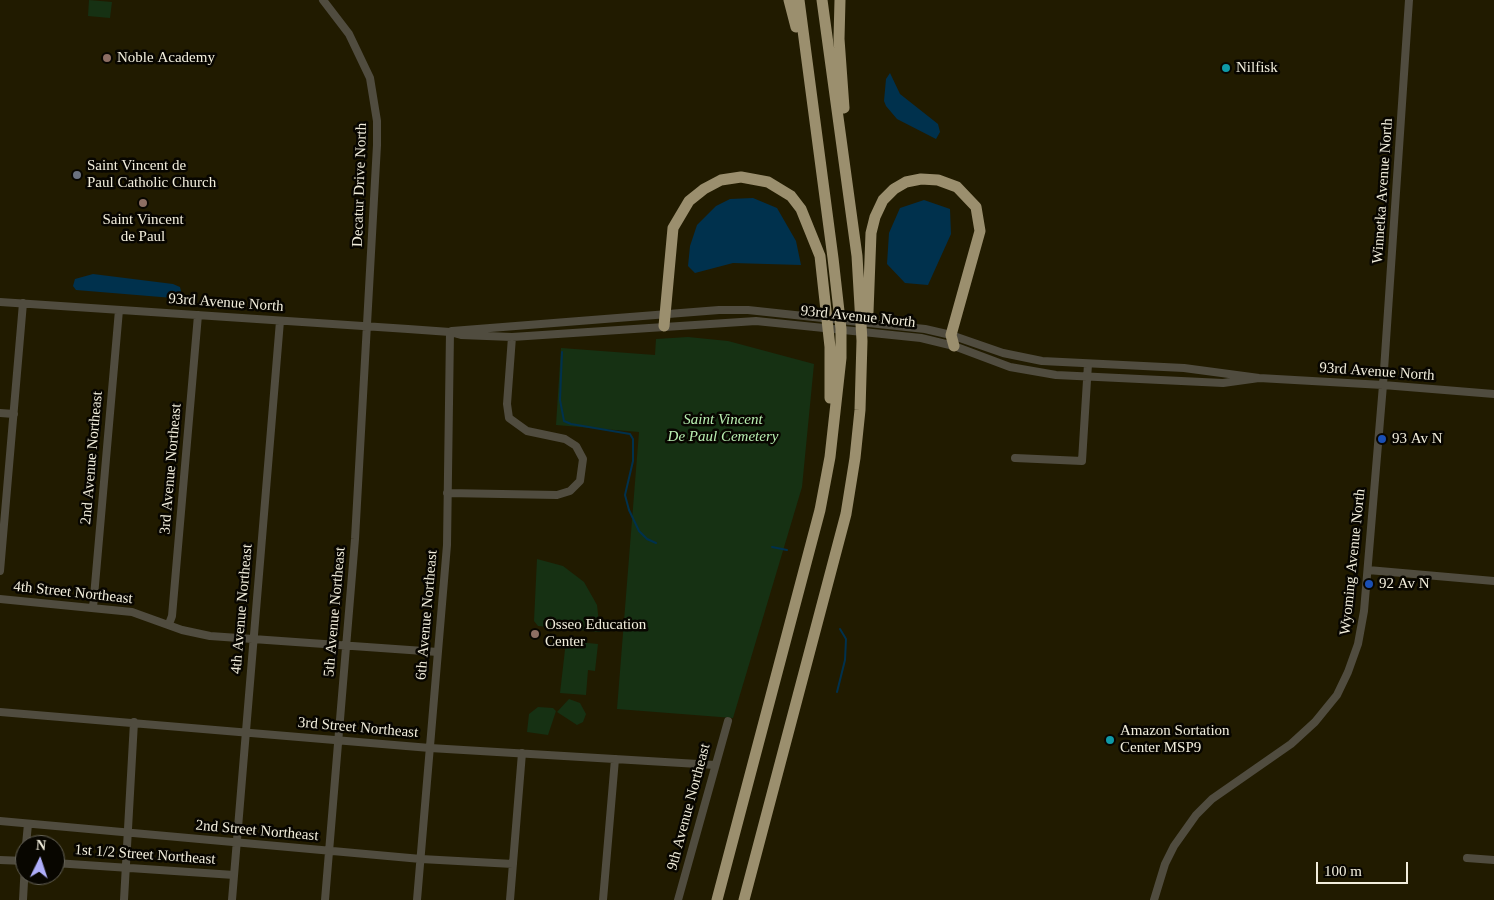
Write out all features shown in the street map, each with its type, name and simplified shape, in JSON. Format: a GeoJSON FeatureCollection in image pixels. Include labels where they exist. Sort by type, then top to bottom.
{"type":"FeatureCollection","features":[{"type":"Feature","properties":{"kind":"highway"},"geometry":{"type":"LineString","coordinates":[[789,0],[817,138]]}},
{"type":"Feature","properties":{"kind":"highway"},"geometry":{"type":"LineString","coordinates":[[717,900],[818,519],[830,457],[841,358],[841,329],[799,0]]}},
{"type":"Feature","properties":{"kind":"highway"},"geometry":{"type":"LineString","coordinates":[[744,900],[846,514],[855,458],[862,358],[861,298],[822,0]]}},
{"type":"Feature","properties":{"kind":"highway"},"geometry":{"type":"LineString","coordinates":[[840,0],[839,39],[847,182]]}},
{"type":"Feature","properties":{"kind":"highway"},"geometry":{"type":"LineString","coordinates":[[664,326],[672,228],[689,200],[721,180],[741,177],[768,182],[791,196],[801,209],[820,256],[830,347],[830,457]]}},
{"type":"Feature","properties":{"kind":"highway"},"geometry":{"type":"LineString","coordinates":[[862,358],[868,320],[871,233],[875,217],[884,200],[894,189],[906,182],[921,179],[938,180],[957,187],[976,207],[980,232],[953,341]]}},
{"type":"Feature","properties":{"kind":"street","name":"Decatur Drive North"},"geometry":{"type":"LineString","coordinates":[[323,0],[337,16],[360,55],[370,78],[376,113],[377,145],[368,326]]}},
{"type":"Feature","properties":{"kind":"street","name":"Winnetka Avenue North"},"geometry":{"type":"LineString","coordinates":[[1383,385],[1409,0]]}},
{"type":"Feature","properties":{"kind":"street","name":"93rd Avenue North"},"geometry":{"type":"LineString","coordinates":[[0,302],[512,337],[756,321],[953,341],[1000,363],[1027,371],[1088,377],[1222,383],[1259,378]]}},
{"type":"Feature","properties":{"kind":"street"},"geometry":{"type":"LineString","coordinates":[[0,571],[2,526],[23,304]]}},
{"type":"Feature","properties":{"kind":"street","name":"2nd Avenue Northeast"},"geometry":{"type":"LineString","coordinates":[[93,608],[118,310]]}},
{"type":"Feature","properties":{"kind":"street","name":"93rd Avenue North"},"geometry":{"type":"LineString","coordinates":[[450,332],[459,329],[512,328],[664,314],[748,310],[892,326],[1042,361],[1184,368],[1259,378],[1494,394]]}},
{"type":"Feature","properties":{"kind":"street","name":"3rd Avenue Northeast"},"geometry":{"type":"LineString","coordinates":[[169,624],[172,616],[198,315]]}},
{"type":"Feature","properties":{"kind":"street","name":"4th Avenue Northeast"},"geometry":{"type":"LineString","coordinates":[[232,900],[280,321]]}},
{"type":"Feature","properties":{"kind":"street","name":"5th Avenue Northeast"},"geometry":{"type":"LineString","coordinates":[[325,900],[346,646],[368,326]]}},
{"type":"Feature","properties":{"kind":"street","name":"6th Avenue Northeast"},"geometry":{"type":"LineString","coordinates":[[418,900],[447,545],[450,332]]}},
{"type":"Feature","properties":{"kind":"street"},"geometry":{"type":"LineString","coordinates":[[447,493],[558,495],[570,491],[580,481],[583,459],[576,446],[565,439],[521,428],[509,418],[507,404],[512,337]]}},
{"type":"Feature","properties":{"kind":"street"},"geometry":{"type":"LineString","coordinates":[[1015,458],[1082,462],[1088,364]]}},
{"type":"Feature","properties":{"kind":"street","name":"Wyoming Avenue North"},"geometry":{"type":"LineString","coordinates":[[1154,900],[1161,875],[1171,852],[1196,815],[1230,785],[1300,736],[1329,706],[1348,672],[1362,631],[1383,385]]}},
{"type":"Feature","properties":{"kind":"street"},"geometry":{"type":"LineString","coordinates":[[0,413],[14,414]]}},
{"type":"Feature","properties":{"kind":"street"},"geometry":{"type":"LineString","coordinates":[[1368,570],[1494,581]]}},
{"type":"Feature","properties":{"kind":"street","name":"4th Street Northeast"},"geometry":{"type":"LineString","coordinates":[[0,599],[132,612],[210,636],[438,652]]}},
{"type":"Feature","properties":{"kind":"street","name":"3rd Street Northeast"},"geometry":{"type":"LineString","coordinates":[[0,712],[430,748],[715,765]]}},
{"type":"Feature","properties":{"kind":"street","name":"9th Avenue Northeast"},"geometry":{"type":"LineString","coordinates":[[678,900],[728,721]]}},
{"type":"Feature","properties":{"kind":"street"},"geometry":{"type":"LineString","coordinates":[[124,900],[134,722]]}},
{"type":"Feature","properties":{"kind":"street"},"geometry":{"type":"LineString","coordinates":[[510,900],[522,753]]}},
{"type":"Feature","properties":{"kind":"street"},"geometry":{"type":"LineString","coordinates":[[603,900],[615,759]]}},
{"type":"Feature","properties":{"kind":"street","name":"2nd Street Northeast"},"geometry":{"type":"LineString","coordinates":[[0,821],[421,859],[513,864]]}},
{"type":"Feature","properties":{"kind":"street"},"geometry":{"type":"LineString","coordinates":[[27,835],[28,824]]}},
{"type":"Feature","properties":{"kind":"street"},"geometry":{"type":"LineString","coordinates":[[1468,858],[1494,860]]}},
{"type":"Feature","properties":{"kind":"street"},"geometry":{"type":"LineString","coordinates":[[0,860],[15,861]]}},
{"type":"Feature","properties":{"kind":"street","name":"1st 1/2 Street Northeast"},"geometry":{"type":"LineString","coordinates":[[65,864],[234,875]]}},
{"type":"Feature","properties":{"kind":"street"},"geometry":{"type":"LineString","coordinates":[[23,900],[24,885]]}},
{"type":"Feature","properties":{"kind":"green space"},"geometry":{"type":"Polygon","coordinates":[[[89,0],[112,2],[110,18],[88,16],[89,0]]]}},
{"type":"Feature","properties":{"kind":"green space","name":"Saint Vincent De Paul Cemetery"},"geometry":{"type":"Polygon","coordinates":[[[688,337],[728,341],[814,364],[802,487],[733,718],[617,709],[639,432],[556,425],[561,348],[655,355],[656,339],[688,337]]]}},
{"type":"Feature","properties":{"kind":"green space"},"geometry":{"type":"Polygon","coordinates":[[[537,559],[563,566],[584,582],[597,605],[600,632],[538,626],[534,621],[537,559]]]}},
{"type":"Feature","properties":{"kind":"green space"},"geometry":{"type":"Polygon","coordinates":[[[566,641],[598,644],[595,671],[588,670],[586,695],[560,693],[566,641]]]}},
{"type":"Feature","properties":{"kind":"green space"},"geometry":{"type":"Polygon","coordinates":[[[569,699],[580,703],[586,714],[583,722],[577,725],[557,712],[569,699]]]}},
{"type":"Feature","properties":{"kind":"green space"},"geometry":{"type":"Polygon","coordinates":[[[538,707],[553,708],[556,711],[548,735],[527,732],[529,714],[538,707]]]}},
{"type":"Feature","properties":{"kind":"water"},"geometry":{"type":"Polygon","coordinates":[[[890,73],[900,94],[938,124],[940,132],[936,139],[897,119],[886,106],[884,101],[886,79],[890,73]]]}},
{"type":"Feature","properties":{"kind":"water"},"geometry":{"type":"Polygon","coordinates":[[[753,198],[777,208],[796,241],[801,265],[733,263],[695,273],[688,266],[690,246],[697,225],[716,206],[730,199],[753,198]]]}},
{"type":"Feature","properties":{"kind":"water"},"geometry":{"type":"Polygon","coordinates":[[[924,200],[950,209],[951,234],[928,285],[905,283],[887,264],[889,233],[900,208],[924,200]]]}},
{"type":"Feature","properties":{"kind":"water"},"geometry":{"type":"Polygon","coordinates":[[[93,274],[173,284],[180,287],[181,291],[180,295],[173,298],[76,290],[73,286],[75,279],[93,274]]]}},
{"type":"Feature","properties":{"kind":"waterway"},"geometry":{"type":"LineString","coordinates":[[562,352],[560,400],[564,421],[571,424],[630,434],[633,439],[633,461],[625,495],[629,510],[639,531],[647,539],[656,543]]}},
{"type":"Feature","properties":{"kind":"waterway"},"geometry":{"type":"LineString","coordinates":[[772,547],[787,550]]}},
{"type":"Feature","properties":{"kind":"waterway"},"geometry":{"type":"LineString","coordinates":[[837,692],[845,660],[846,639],[840,629]]}},
{"type":"Feature","properties":{"kind":"place","name":"Noble Academy"},"geometry":{"type":"Point","coordinates":[107,58]}},
{"type":"Feature","properties":{"kind":"place","name":"Nilfisk"},"geometry":{"type":"Point","coordinates":[1226,68]}},
{"type":"Feature","properties":{"kind":"place","name":"Saint Vincent de Paul Catholic Church"},"geometry":{"type":"Point","coordinates":[77,175]}},
{"type":"Feature","properties":{"kind":"place","name":"Saint Vincent de Paul"},"geometry":{"type":"Point","coordinates":[143,203]}},
{"type":"Feature","properties":{"kind":"place","name":"93 Av N"},"geometry":{"type":"Point","coordinates":[1382,439]}},
{"type":"Feature","properties":{"kind":"place","name":"92 Av N"},"geometry":{"type":"Point","coordinates":[1369,584]}},
{"type":"Feature","properties":{"kind":"place","name":"Osseo Education Center"},"geometry":{"type":"Point","coordinates":[535,634]}},
{"type":"Feature","properties":{"kind":"place","name":"Amazon Sortation Center MSP9"},"geometry":{"type":"Point","coordinates":[1110,740]}}]}
